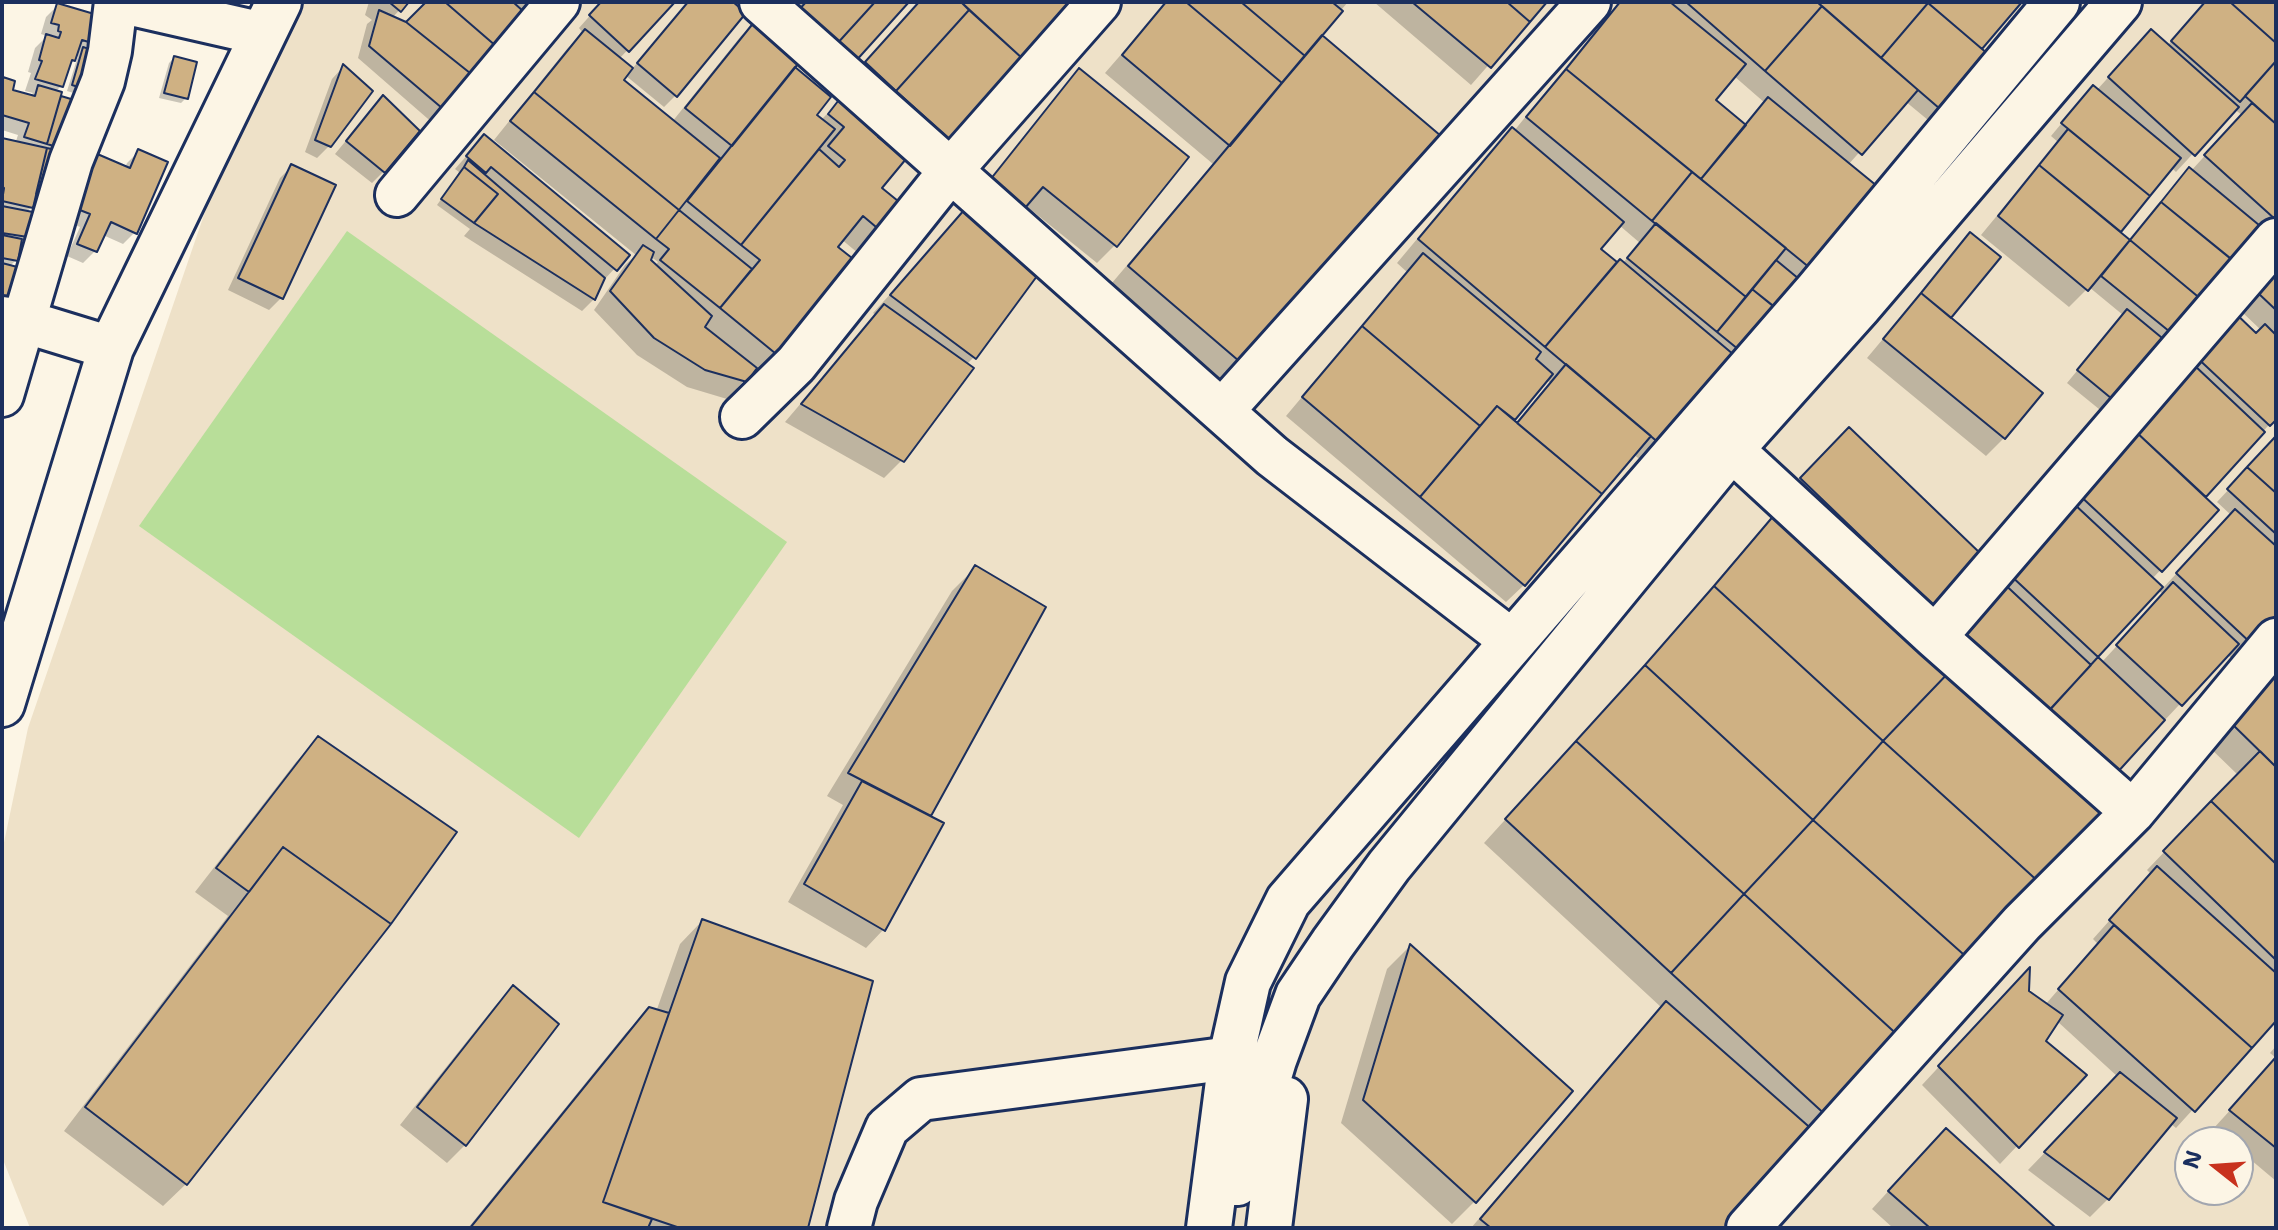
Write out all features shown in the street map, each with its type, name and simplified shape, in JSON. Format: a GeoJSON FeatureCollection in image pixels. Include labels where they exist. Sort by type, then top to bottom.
{"type":"FeatureCollection","features":[{"type":"Feature","properties":{"kind":"main road"},"geometry":{"type":"LineString","coordinates":[[1209,1228],[1231,1058],[1248,982],[1288,901],[1817,291],[2057,2]]}},
{"type":"Feature","properties":{"kind":"main road"},"geometry":{"type":"LineString","coordinates":[[1237,1183],[1274,1060],[1298,995],[1389,866],[1731,449],[1860,305],[2119,2]]}},
{"type":"Feature","properties":{"kind":"main road"},"geometry":{"type":"LineString","coordinates":[[4,688],[111,348],[271,18]]}},
{"type":"Feature","properties":{"kind":"main road"},"geometry":{"type":"LineString","coordinates":[[1269,1228],[1291,1062],[1304,1008],[1333,943]]}},
{"type":"Feature","properties":{"kind":"main road"},"geometry":{"type":"LineString","coordinates":[[1233,1228],[1248,982]]}},
{"type":"Feature","properties":{"kind":"street"},"geometry":{"type":"LineString","coordinates":[[2,395],[12,319],[103,81],[116,2]]}},
{"type":"Feature","properties":{"kind":"street"},"geometry":{"type":"LineString","coordinates":[[123,2],[271,18]]}},
{"type":"Feature","properties":{"kind":"street"},"geometry":{"type":"LineString","coordinates":[[397,195],[558,2]]}},
{"type":"Feature","properties":{"kind":"street"},"geometry":{"type":"LineString","coordinates":[[761,2],[1272,456],[1512,641]]}},
{"type":"Feature","properties":{"kind":"street"},"geometry":{"type":"LineString","coordinates":[[742,417],[796,364],[951,170],[1099,2]]}},
{"type":"Feature","properties":{"kind":"street"},"geometry":{"type":"LineString","coordinates":[[1222,411],[1589,2]]}},
{"type":"Feature","properties":{"kind":"street"},"geometry":{"type":"LineString","coordinates":[[1935,637],[2276,240]]}},
{"type":"Feature","properties":{"kind":"street"},"geometry":{"type":"LineString","coordinates":[[12,319],[111,348]]}},
{"type":"Feature","properties":{"kind":"street"},"geometry":{"type":"LineString","coordinates":[[1731,449],[1935,637],[2133,812]]}},
{"type":"Feature","properties":{"kind":"street"},"geometry":{"type":"LineString","coordinates":[[1748,1228],[2022,923],[2133,812],[2276,640]]}},
{"type":"Feature","properties":{"kind":"street"},"geometry":{"type":"LineString","coordinates":[[849,1228],[856,1201],[887,1128],[921,1099],[1231,1058]]}},
{"type":"Feature","properties":{"kind":"shaded area"},"geometry":{"type":"Polygon","coordinates":[[[277,2],[2276,2],[2276,1228],[30,1228],[2,1157],[2,852],[28,728],[277,2]]]}},
{"type":"Feature","properties":{"kind":"green space"},"geometry":{"type":"Polygon","coordinates":[[[347,231],[787,542],[579,838],[139,526],[347,231]]]}},
{"type":"Feature","properties":{"kind":"building"},"geometry":{"type":"Polygon","coordinates":[[[389,2],[409,2],[401,12],[389,2]]]}},
{"type":"Feature","properties":{"kind":"building"},"geometry":{"type":"Polygon","coordinates":[[[426,2],[445,2],[504,53],[480,81],[406,22],[426,2]]]}},
{"type":"Feature","properties":{"kind":"building"},"geometry":{"type":"Polygon","coordinates":[[[445,2],[513,2],[534,21],[504,53],[445,2]]]}},
{"type":"Feature","properties":{"kind":"building"},"geometry":{"type":"Polygon","coordinates":[[[601,2],[675,2],[629,52],[589,15],[601,2]]]}},
{"type":"Feature","properties":{"kind":"building"},"geometry":{"type":"Polygon","coordinates":[[[688,2],[733,2],[746,13],[677,97],[637,63],[688,2]]]}},
{"type":"Feature","properties":{"kind":"building"},"geometry":{"type":"Polygon","coordinates":[[[806,2],[875,2],[835,46],[797,12],[806,2]]]}},
{"type":"Feature","properties":{"kind":"building"},"geometry":{"type":"Polygon","coordinates":[[[875,2],[909,2],[854,63],[835,46],[875,2]]]}},
{"type":"Feature","properties":{"kind":"building"},"geometry":{"type":"Polygon","coordinates":[[[919,2],[961,2],[969,10],[896,91],[865,62],[919,2]]]}},
{"type":"Feature","properties":{"kind":"building"},"geometry":{"type":"Polygon","coordinates":[[[961,2],[1074,2],[1023,59],[961,2]]]}},
{"type":"Feature","properties":{"kind":"building"},"geometry":{"type":"Polygon","coordinates":[[[1166,2],[1186,2],[1282,83],[1230,146],[1122,55],[1166,2]]]}},
{"type":"Feature","properties":{"kind":"building"},"geometry":{"type":"Polygon","coordinates":[[[1186,2],[1241,2],[1305,56],[1282,83],[1186,2]]]}},
{"type":"Feature","properties":{"kind":"building"},"geometry":{"type":"Polygon","coordinates":[[[1241,2],[1332,2],[1343,11],[1305,56],[1241,2]]]}},
{"type":"Feature","properties":{"kind":"building"},"geometry":{"type":"Polygon","coordinates":[[[1412,2],[1507,2],[1530,22],[1491,68],[1412,2]]]}},
{"type":"Feature","properties":{"kind":"building"},"geometry":{"type":"Polygon","coordinates":[[[1507,2],[1547,2],[1530,22],[1507,2]]]}},
{"type":"Feature","properties":{"kind":"building"},"geometry":{"type":"Polygon","coordinates":[[[1620,2],[1670,2],[1746,64],[1716,100],[1746,125],[1701,179],[1566,69],[1620,2]]]}},
{"type":"Feature","properties":{"kind":"building"},"geometry":{"type":"Polygon","coordinates":[[[1686,2],[1817,2],[1822,6],[1765,71],[1686,2]]]}},
{"type":"Feature","properties":{"kind":"building"},"geometry":{"type":"Polygon","coordinates":[[[1817,2],[1927,2],[1928,3],[1881,58],[1817,2]]]}},
{"type":"Feature","properties":{"kind":"building"},"geometry":{"type":"Polygon","coordinates":[[[1927,2],[2022,2],[1982,49],[1927,2]]]}},
{"type":"Feature","properties":{"kind":"building"},"geometry":{"type":"Polygon","coordinates":[[[2205,2],[2230,2],[2276,43],[2276,61],[2240,102],[2171,41],[2205,2]]]}},
{"type":"Feature","properties":{"kind":"building"},"geometry":{"type":"Polygon","coordinates":[[[2230,2],[2276,2],[2276,43],[2230,2]]]}},
{"type":"Feature","properties":{"kind":"building"},"geometry":{"type":"Polygon","coordinates":[[[57,3],[101,16],[92,43],[82,40],[63,87],[35,79],[42,61],[39,60],[46,34],[59,38],[61,32],[58,31],[59,25],[51,23],[57,3]]]}},
{"type":"Feature","properties":{"kind":"building"},"geometry":{"type":"Polygon","coordinates":[[[1928,3],[1995,60],[1947,115],[1881,58],[1928,3]]]}},
{"type":"Feature","properties":{"kind":"building"},"geometry":{"type":"Polygon","coordinates":[[[1822,6],[1918,90],[1862,155],[1765,71],[1822,6]]]}},
{"type":"Feature","properties":{"kind":"building"},"geometry":{"type":"Polygon","coordinates":[[[379,10],[406,22],[480,81],[449,114],[369,46],[379,10]]]}},
{"type":"Feature","properties":{"kind":"building"},"geometry":{"type":"Polygon","coordinates":[[[969,10],[1023,59],[950,140],[896,91],[969,10]]]}},
{"type":"Feature","properties":{"kind":"building"},"geometry":{"type":"Polygon","coordinates":[[[759,16],[806,54],[732,146],[685,108],[759,16]]]}},
{"type":"Feature","properties":{"kind":"building"},"geometry":{"type":"Polygon","coordinates":[[[585,29],[633,68],[624,80],[720,158],[679,210],[534,92],[585,29]]]}},
{"type":"Feature","properties":{"kind":"building"},"geometry":{"type":"Polygon","coordinates":[[[2151,29],[2239,107],[2195,156],[2108,77],[2151,29]]]}},
{"type":"Feature","properties":{"kind":"building"},"geometry":{"type":"Polygon","coordinates":[[[1322,35],[1441,136],[1246,367],[1128,266],[1322,35]]]}},
{"type":"Feature","properties":{"kind":"building"},"geometry":{"type":"Polygon","coordinates":[[[83,47],[103,53],[91,91],[72,85],[83,47]]]}},
{"type":"Feature","properties":{"kind":"building"},"geometry":{"type":"Polygon","coordinates":[[[174,56],[197,62],[188,99],[164,93],[174,56]]]}},
{"type":"Feature","properties":{"kind":"building"},"geometry":{"type":"Polygon","coordinates":[[[2276,61],[2276,124],[2245,96],[2276,61]]]}},
{"type":"Feature","properties":{"kind":"building"},"geometry":{"type":"Polygon","coordinates":[[[343,64],[373,91],[331,147],[315,140],[343,64]]]}},
{"type":"Feature","properties":{"kind":"building"},"geometry":{"type":"Polygon","coordinates":[[[795,67],[831,97],[817,115],[835,129],[741,245],[687,201],[795,67]]]}},
{"type":"Feature","properties":{"kind":"building"},"geometry":{"type":"Polygon","coordinates":[[[1079,68],[1189,157],[1117,247],[1043,187],[1025,208],[990,180],[1079,68]]]}},
{"type":"Feature","properties":{"kind":"building"},"geometry":{"type":"Polygon","coordinates":[[[1566,69],[1692,172],[1652,221],[1526,117],[1566,69]]]}},
{"type":"Feature","properties":{"kind":"building"},"geometry":{"type":"Polygon","coordinates":[[[3,77],[15,81],[13,90],[35,96],[38,85],[62,92],[47,144],[24,137],[29,123],[2,115],[3,77]]]}},
{"type":"Feature","properties":{"kind":"building"},"geometry":{"type":"Polygon","coordinates":[[[2093,85],[2181,158],[2150,196],[2061,123],[2093,85]]]}},
{"type":"Feature","properties":{"kind":"building"},"geometry":{"type":"Polygon","coordinates":[[[534,92],[679,210],[656,239],[510,121],[534,92]]]}},
{"type":"Feature","properties":{"kind":"building"},"geometry":{"type":"Polygon","coordinates":[[[845,92],[887,126],[878,137],[906,159],[882,188],[898,201],[905,192],[910,196],[882,232],[863,216],[838,247],[857,262],[781,358],[720,308],[760,260],[741,245],[819,149],[839,167],[845,160],[828,146],[844,127],[828,114],[845,92]]]}},
{"type":"Feature","properties":{"kind":"building"},"geometry":{"type":"Polygon","coordinates":[[[383,95],[420,131],[385,173],[346,141],[383,95]]]}},
{"type":"Feature","properties":{"kind":"building"},"geometry":{"type":"Polygon","coordinates":[[[61,96],[81,102],[67,150],[47,144],[61,96]]]}},
{"type":"Feature","properties":{"kind":"building"},"geometry":{"type":"Polygon","coordinates":[[[1768,97],[1877,186],[1810,268],[1701,179],[1768,97]]]}},
{"type":"Feature","properties":{"kind":"building"},"geometry":{"type":"Polygon","coordinates":[[[2252,103],[2276,124],[2276,220],[2204,155],[2252,103]]]}},
{"type":"Feature","properties":{"kind":"building"},"geometry":{"type":"Polygon","coordinates":[[[1512,127],[1624,222],[1601,249],[1617,262],[1545,347],[1418,239],[1512,127]]]}},
{"type":"Feature","properties":{"kind":"building"},"geometry":{"type":"Polygon","coordinates":[[[2068,129],[2150,196],[2121,232],[2039,165],[2068,129]]]}},
{"type":"Feature","properties":{"kind":"building"},"geometry":{"type":"Polygon","coordinates":[[[484,134],[630,255],[617,271],[491,167],[486,173],[466,156],[484,134]]]}},
{"type":"Feature","properties":{"kind":"building"},"geometry":{"type":"Polygon","coordinates":[[[2,138],[47,148],[33,208],[2,201],[2,138]]]}},
{"type":"Feature","properties":{"kind":"building"},"geometry":{"type":"Polygon","coordinates":[[[47,148],[64,152],[54,197],[36,194],[47,148]]]}},
{"type":"Feature","properties":{"kind":"building"},"geometry":{"type":"Polygon","coordinates":[[[138,149],[168,162],[137,234],[111,222],[97,252],[77,244],[90,214],[62,203],[95,153],[130,168],[138,149]]]}},
{"type":"Feature","properties":{"kind":"building"},"geometry":{"type":"Polygon","coordinates":[[[468,160],[605,278],[595,300],[474,223],[498,194],[464,167],[468,160]]]}},
{"type":"Feature","properties":{"kind":"building"},"geometry":{"type":"Polygon","coordinates":[[[291,164],[336,185],[283,299],[238,278],[291,164]]]}},
{"type":"Feature","properties":{"kind":"building"},"geometry":{"type":"Polygon","coordinates":[[[2039,165],[2130,240],[2088,291],[1998,216],[2039,165]]]}},
{"type":"Feature","properties":{"kind":"building"},"geometry":{"type":"Polygon","coordinates":[[[464,167],[498,194],[474,223],[441,199],[464,167]]]}},
{"type":"Feature","properties":{"kind":"building"},"geometry":{"type":"Polygon","coordinates":[[[2189,167],[2265,230],[2237,264],[2161,202],[2189,167]]]}},
{"type":"Feature","properties":{"kind":"building"},"geometry":{"type":"Polygon","coordinates":[[[1692,172],[1786,248],[1746,297],[1652,221],[1692,172]]]}},
{"type":"Feature","properties":{"kind":"building"},"geometry":{"type":"Polygon","coordinates":[[[2161,202],[2240,266],[2208,305],[2130,240],[2161,202]]]}},
{"type":"Feature","properties":{"kind":"building"},"geometry":{"type":"Polygon","coordinates":[[[2,206],[38,213],[34,238],[2,233],[2,206]]]}},
{"type":"Feature","properties":{"kind":"building"},"geometry":{"type":"Polygon","coordinates":[[[965,209],[1040,272],[976,359],[890,295],[965,209]]]}},
{"type":"Feature","properties":{"kind":"building"},"geometry":{"type":"Polygon","coordinates":[[[679,210],[752,269],[720,308],[660,260],[669,249],[656,239],[679,210]]]}},
{"type":"Feature","properties":{"kind":"building"},"geometry":{"type":"Polygon","coordinates":[[[1656,223],[1746,297],[1717,332],[1627,258],[1656,223]]]}},
{"type":"Feature","properties":{"kind":"building"},"geometry":{"type":"Polygon","coordinates":[[[1970,232],[2001,257],[1951,318],[1921,293],[1970,232]]]}},
{"type":"Feature","properties":{"kind":"building"},"geometry":{"type":"Polygon","coordinates":[[[2,235],[22,239],[18,261],[2,258],[2,235]]]}},
{"type":"Feature","properties":{"kind":"building"},"geometry":{"type":"Polygon","coordinates":[[[2130,240],[2208,305],[2180,340],[2101,276],[2130,240]]]}},
{"type":"Feature","properties":{"kind":"building"},"geometry":{"type":"Polygon","coordinates":[[[643,245],[654,252],[651,260],[712,316],[705,327],[757,368],[747,382],[705,370],[654,338],[610,291],[643,245]]]}},
{"type":"Feature","properties":{"kind":"building"},"geometry":{"type":"Polygon","coordinates":[[[1423,253],[1541,352],[1536,359],[1553,374],[1515,420],[1497,406],[1480,426],[1362,326],[1423,253]]]}},
{"type":"Feature","properties":{"kind":"building"},"geometry":{"type":"Polygon","coordinates":[[[1620,259],[1740,360],[1666,449],[1545,347],[1620,259]]]}},
{"type":"Feature","properties":{"kind":"building"},"geometry":{"type":"Polygon","coordinates":[[[1776,260],[1799,279],[1776,308],[1752,289],[1776,260]]]}},
{"type":"Feature","properties":{"kind":"building"},"geometry":{"type":"Polygon","coordinates":[[[2,263],[29,270],[19,309],[2,305],[2,263]]]}},
{"type":"Feature","properties":{"kind":"building"},"geometry":{"type":"Polygon","coordinates":[[[2276,273],[2276,310],[2258,293],[2276,273]]]}},
{"type":"Feature","properties":{"kind":"building"},"geometry":{"type":"Polygon","coordinates":[[[1752,289],[1784,315],[1749,358],[1717,332],[1752,289]]]}},
{"type":"Feature","properties":{"kind":"building"},"geometry":{"type":"Polygon","coordinates":[[[1921,293],[2043,393],[2005,439],[1883,339],[1921,293]]]}},
{"type":"Feature","properties":{"kind":"building"},"geometry":{"type":"Polygon","coordinates":[[[884,304],[974,368],[904,462],[801,404],[884,304]]]}},
{"type":"Feature","properties":{"kind":"building"},"geometry":{"type":"Polygon","coordinates":[[[2127,309],[2173,347],[2123,408],[2077,370],[2127,309]]]}},
{"type":"Feature","properties":{"kind":"building"},"geometry":{"type":"Polygon","coordinates":[[[2232,310],[2256,333],[2265,324],[2276,335],[2276,420],[2270,426],[2192,353],[2232,310]]]}},
{"type":"Feature","properties":{"kind":"building"},"geometry":{"type":"Polygon","coordinates":[[[1362,326],[1480,426],[1420,497],[1302,397],[1362,326]]]}},
{"type":"Feature","properties":{"kind":"building"},"geometry":{"type":"Polygon","coordinates":[[[1566,364],[1651,436],[1602,494],[1517,423],[1566,364]]]}},
{"type":"Feature","properties":{"kind":"building"},"geometry":{"type":"Polygon","coordinates":[[[2194,365],[2265,432],[2206,497],[2134,430],[2194,365]]]}},
{"type":"Feature","properties":{"kind":"building"},"geometry":{"type":"Polygon","coordinates":[[[1497,406],[1602,494],[1525,586],[1420,497],[1497,406]]]}},
{"type":"Feature","properties":{"kind":"building"},"geometry":{"type":"Polygon","coordinates":[[[1849,427],[1982,555],[1933,606],[1800,478],[1849,427]]]}},
{"type":"Feature","properties":{"kind":"building"},"geometry":{"type":"Polygon","coordinates":[[[2134,430],[2219,510],[2162,572],[2076,492],[2134,430]]]}},
{"type":"Feature","properties":{"kind":"building"},"geometry":{"type":"Polygon","coordinates":[[[2276,438],[2276,493],[2247,467],[2276,438]]]}},
{"type":"Feature","properties":{"kind":"building"},"geometry":{"type":"Polygon","coordinates":[[[2247,467],[2276,493],[2276,534],[2227,489],[2247,467]]]}},
{"type":"Feature","properties":{"kind":"building"},"geometry":{"type":"Polygon","coordinates":[[[2073,503],[2163,587],[2098,657],[2008,573],[2073,503]]]}},
{"type":"Feature","properties":{"kind":"building"},"geometry":{"type":"Polygon","coordinates":[[[1781,507],[1953,668],[1883,741],[1714,586],[1781,507]]]}},
{"type":"Feature","properties":{"kind":"building"},"geometry":{"type":"Polygon","coordinates":[[[2235,509],[2276,546],[2276,620],[2253,645],[2176,573],[2235,509]]]}},
{"type":"Feature","properties":{"kind":"building"},"geometry":{"type":"Polygon","coordinates":[[[975,565],[1046,607],[931,816],[848,773],[975,565]]]}},
{"type":"Feature","properties":{"kind":"building"},"geometry":{"type":"Polygon","coordinates":[[[1999,579],[2091,665],[2042,718],[1950,632],[1999,579]]]}},
{"type":"Feature","properties":{"kind":"building"},"geometry":{"type":"Polygon","coordinates":[[[2173,582],[2239,644],[2182,706],[2116,645],[2173,582]]]}},
{"type":"Feature","properties":{"kind":"building"},"geometry":{"type":"Polygon","coordinates":[[[1714,586],[1883,741],[1813,820],[1645,665],[1714,586]]]}},
{"type":"Feature","properties":{"kind":"building"},"geometry":{"type":"Polygon","coordinates":[[[2098,657],[2165,720],[2115,775],[2048,712],[2098,657]]]}},
{"type":"Feature","properties":{"kind":"building"},"geometry":{"type":"Polygon","coordinates":[[[1645,665],[1813,820],[1744,894],[1576,741],[1645,665]]]}},
{"type":"Feature","properties":{"kind":"building"},"geometry":{"type":"Polygon","coordinates":[[[1953,668],[2116,813],[2041,884],[1883,741],[1953,668]]]}},
{"type":"Feature","properties":{"kind":"building"},"geometry":{"type":"Polygon","coordinates":[[[2276,670],[2276,767],[2228,720],[2276,670]]]}},
{"type":"Feature","properties":{"kind":"building"},"geometry":{"type":"Polygon","coordinates":[[[318,736],[457,832],[391,924],[283,847],[249,892],[216,868],[318,736]]]}},
{"type":"Feature","properties":{"kind":"building"},"geometry":{"type":"Polygon","coordinates":[[[1576,741],[1744,894],[1671,973],[1505,819],[1576,741]]]}},
{"type":"Feature","properties":{"kind":"building"},"geometry":{"type":"Polygon","coordinates":[[[1883,741],[2041,884],[1972,962],[1813,820],[1883,741]]]}},
{"type":"Feature","properties":{"kind":"building"},"geometry":{"type":"Polygon","coordinates":[[[2260,751],[2276,767],[2276,864],[2211,801],[2260,751]]]}},
{"type":"Feature","properties":{"kind":"building"},"geometry":{"type":"Polygon","coordinates":[[[862,781],[944,823],[885,931],[804,884],[862,781]]]}},
{"type":"Feature","properties":{"kind":"building"},"geometry":{"type":"Polygon","coordinates":[[[2211,801],[2276,864],[2276,960],[2163,851],[2211,801]]]}},
{"type":"Feature","properties":{"kind":"building"},"geometry":{"type":"Polygon","coordinates":[[[1813,820],[1972,962],[1903,1040],[1744,894],[1813,820]]]}},
{"type":"Feature","properties":{"kind":"building"},"geometry":{"type":"Polygon","coordinates":[[[283,847],[391,924],[187,1185],[85,1107],[283,847]]]}},
{"type":"Feature","properties":{"kind":"building"},"geometry":{"type":"Polygon","coordinates":[[[2157,866],[2276,973],[2276,1021],[2252,1048],[2109,920],[2157,866]]]}},
{"type":"Feature","properties":{"kind":"building"},"geometry":{"type":"Polygon","coordinates":[[[1744,894],[1903,1040],[1830,1119],[1671,973],[1744,894]]]}},
{"type":"Feature","properties":{"kind":"building"},"geometry":{"type":"Polygon","coordinates":[[[702,919],[873,981],[808,1228],[680,1228],[603,1202],[702,919]]]}},
{"type":"Feature","properties":{"kind":"building"},"geometry":{"type":"Polygon","coordinates":[[[2114,925],[2252,1048],[2195,1112],[2058,989],[2114,925]]]}},
{"type":"Feature","properties":{"kind":"building"},"geometry":{"type":"Polygon","coordinates":[[[1410,944],[1573,1091],[1476,1203],[1363,1100],[1410,944]]]}},
{"type":"Feature","properties":{"kind":"building"},"geometry":{"type":"Polygon","coordinates":[[[2030,967],[2029,991],[2063,1015],[2046,1041],[2087,1075],[2019,1148],[1938,1066],[2030,967]]]}},
{"type":"Feature","properties":{"kind":"building"},"geometry":{"type":"Polygon","coordinates":[[[513,985],[559,1024],[466,1146],[417,1107],[513,985]]]}},
{"type":"Feature","properties":{"kind":"building"},"geometry":{"type":"Polygon","coordinates":[[[1666,1001],[1815,1132],[1738,1228],[1491,1228],[1480,1219],[1666,1001]]]}},
{"type":"Feature","properties":{"kind":"building"},"geometry":{"type":"Polygon","coordinates":[[[649,1007],[669,1013],[603,1202],[652,1219],[648,1228],[470,1228],[649,1007]]]}},
{"type":"Feature","properties":{"kind":"building"},"geometry":{"type":"Polygon","coordinates":[[[2276,1057],[2276,1148],[2254,1130],[2254,1126],[2249,1126],[2229,1110],[2276,1057]]]}},
{"type":"Feature","properties":{"kind":"building"},"geometry":{"type":"Polygon","coordinates":[[[2120,1072],[2177,1118],[2109,1200],[2044,1152],[2120,1072]]]}},
{"type":"Feature","properties":{"kind":"building"},"geometry":{"type":"Polygon","coordinates":[[[1946,1128],[2056,1228],[1930,1228],[1888,1191],[1946,1128]]]}}]}
